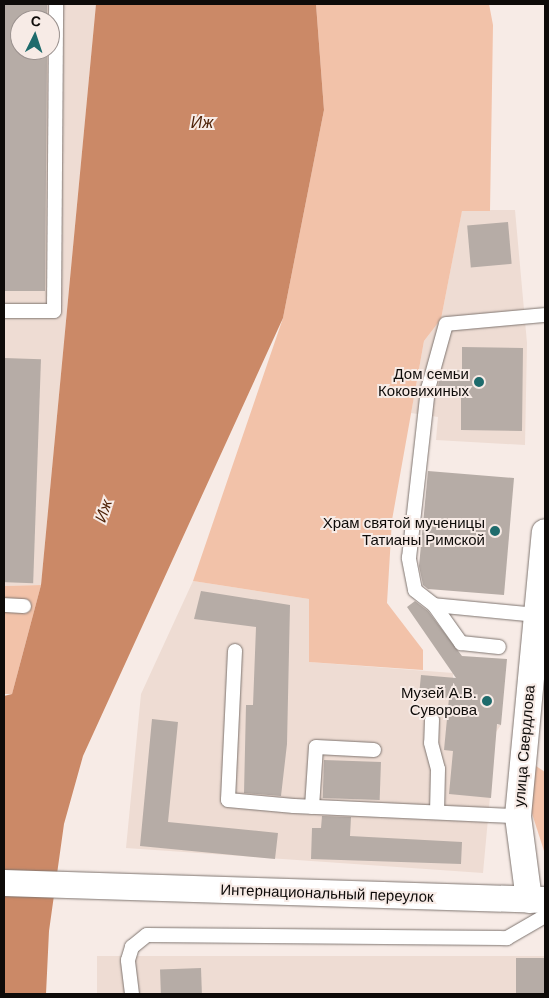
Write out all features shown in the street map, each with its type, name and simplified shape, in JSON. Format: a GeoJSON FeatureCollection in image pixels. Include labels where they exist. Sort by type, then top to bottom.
{"type":"FeatureCollection","features":[{"type":"Feature","properties":{"kind":"street","name":"улица Свердлова"},"geometry":{"type":"LineString","coordinates":[[540,905],[518,816],[538,671],[537,615],[545,532]]}},
{"type":"Feature","properties":{"kind":"street","name":"Интернациональный переулок"},"geometry":{"type":"LineString","coordinates":[[4,883],[540,905]]}},
{"type":"Feature","properties":{"kind":"lane"},"geometry":{"type":"LineString","coordinates":[[4,311],[54,311],[56,4]]}},
{"type":"Feature","properties":{"kind":"lane"},"geometry":{"type":"LineString","coordinates":[[499,647],[461,643],[434,605],[414,590],[408,558],[428,390],[446,324],[545,315]]}},
{"type":"Feature","properties":{"kind":"lane"},"geometry":{"type":"LineString","coordinates":[[4,605],[24,606]]}},
{"type":"Feature","properties":{"kind":"lane"},"geometry":{"type":"LineString","coordinates":[[434,605],[537,615]]}},
{"type":"Feature","properties":{"kind":"lane"},"geometry":{"type":"LineString","coordinates":[[235,652],[228,800],[312,807],[518,816]]}},
{"type":"Feature","properties":{"kind":"lane"},"geometry":{"type":"LineString","coordinates":[[432,720],[431,742],[438,769],[437,812]]}},
{"type":"Feature","properties":{"kind":"lane"},"geometry":{"type":"LineString","coordinates":[[312,807],[316,747],[374,750]]}},
{"type":"Feature","properties":{"kind":"lane"},"geometry":{"type":"LineString","coordinates":[[132,994],[128,960],[132,947],[147,936],[507,938],[540,905]]}},
{"type":"Feature","properties":{"kind":"shaded area"},"geometry":{"type":"Polygon","coordinates":[[[4,4],[96,4],[41,585],[4,586],[4,4]]]}},
{"type":"Feature","properties":{"kind":"shaded area"},"geometry":{"type":"Polygon","coordinates":[[[316,4],[489,4],[493,25],[490,211],[462,211],[441,319],[424,341],[392,520],[387,603],[423,650],[423,670],[309,662],[309,599],[193,581],[283,318],[324,110],[316,4]]]}},
{"type":"Feature","properties":{"kind":"shaded area"},"geometry":{"type":"Polygon","coordinates":[[[462,210],[515,210],[527,343],[525,445],[436,440],[438,417],[411,413],[424,341],[441,319],[462,210]]]}},
{"type":"Feature","properties":{"kind":"shaded area"},"geometry":{"type":"Polygon","coordinates":[[[193,581],[309,599],[309,662],[453,673],[452,720],[501,725],[496,732],[483,873],[126,848],[141,694],[193,581]]]}},
{"type":"Feature","properties":{"kind":"shaded area"},"geometry":{"type":"Polygon","coordinates":[[[41,585],[12,694],[4,694],[4,586],[41,585]]]}},
{"type":"Feature","properties":{"kind":"shaded area"},"geometry":{"type":"Polygon","coordinates":[[[533,764],[545,772],[545,854],[527,798],[533,764]]]}},
{"type":"Feature","properties":{"kind":"shaded area"},"geometry":{"type":"Polygon","coordinates":[[[97,956],[545,956],[545,994],[97,994],[97,956]]]}},
{"type":"Feature","properties":{"kind":"water","name":"Иж"},"geometry":{"type":"Polygon","coordinates":[[[96,4],[316,4],[324,110],[283,318],[83,756],[64,824],[49,931],[46,994],[4,994],[4,696],[12,694],[41,585],[96,4]]]}},
{"type":"Feature","properties":{"kind":"building"},"geometry":{"type":"Polygon","coordinates":[[[4,4],[47,4],[47,10],[10,10],[10,60],[47,60],[45,291],[4,291],[4,4]]]}},
{"type":"Feature","properties":{"kind":"building"},"geometry":{"type":"Polygon","coordinates":[[[508,222],[512,264],[471,267],[467,226],[508,222]]]}},
{"type":"Feature","properties":{"kind":"building","name":"Дом семьи Коковихиных"},"geometry":{"type":"Polygon","coordinates":[[[462,347],[523,348],[522,431],[461,430],[461,394],[436,394],[442,370],[462,370],[462,347]]]}},
{"type":"Feature","properties":{"kind":"building"},"geometry":{"type":"Polygon","coordinates":[[[4,358],[41,359],[33,583],[4,582],[4,358]]]}},
{"type":"Feature","properties":{"kind":"building","name":"Храм святой мученицы Татианы Римской"},"geometry":{"type":"Polygon","coordinates":[[[428,471],[514,478],[504,595],[428,589],[423,585],[419,566],[428,471]]]}},
{"type":"Feature","properties":{"kind":"building"},"geometry":{"type":"Polygon","coordinates":[[[201,591],[290,605],[287,744],[281,796],[244,793],[246,705],[253,705],[256,627],[194,619],[201,591]]]}},
{"type":"Feature","properties":{"kind":"building"},"geometry":{"type":"Polygon","coordinates":[[[415,601],[428,611],[462,656],[507,659],[501,725],[497,724],[491,798],[449,794],[453,751],[444,750],[449,698],[419,695],[421,675],[456,678],[407,607],[415,601]]]}},
{"type":"Feature","properties":{"kind":"building"},"geometry":{"type":"Polygon","coordinates":[[[152,719],[178,722],[168,822],[278,833],[275,859],[140,846],[152,719]]]}},
{"type":"Feature","properties":{"kind":"building"},"geometry":{"type":"Polygon","coordinates":[[[324,760],[381,762],[380,800],[323,798],[324,760]]]}},
{"type":"Feature","properties":{"kind":"building"},"geometry":{"type":"Polygon","coordinates":[[[322,816],[351,817],[350,836],[462,842],[461,864],[311,859],[312,828],[321,828],[322,816]]]}},
{"type":"Feature","properties":{"kind":"building"},"geometry":{"type":"Polygon","coordinates":[[[516,958],[545,958],[545,994],[516,994],[516,958]]]}},
{"type":"Feature","properties":{"kind":"building"},"geometry":{"type":"Polygon","coordinates":[[[201,968],[202,994],[161,994],[160,969],[201,968]]]}},
{"type":"Feature","properties":{"kind":"place","name":"Дом семьи Коковихиных"},"geometry":{"type":"Point","coordinates":[479,382]}},
{"type":"Feature","properties":{"kind":"place","name":"Храм святой мученицы Татианы Римской"},"geometry":{"type":"Point","coordinates":[495,531]}},
{"type":"Feature","properties":{"kind":"place","name":"Музей А.В. Суворова"},"geometry":{"type":"Point","coordinates":[487,701]}}]}
